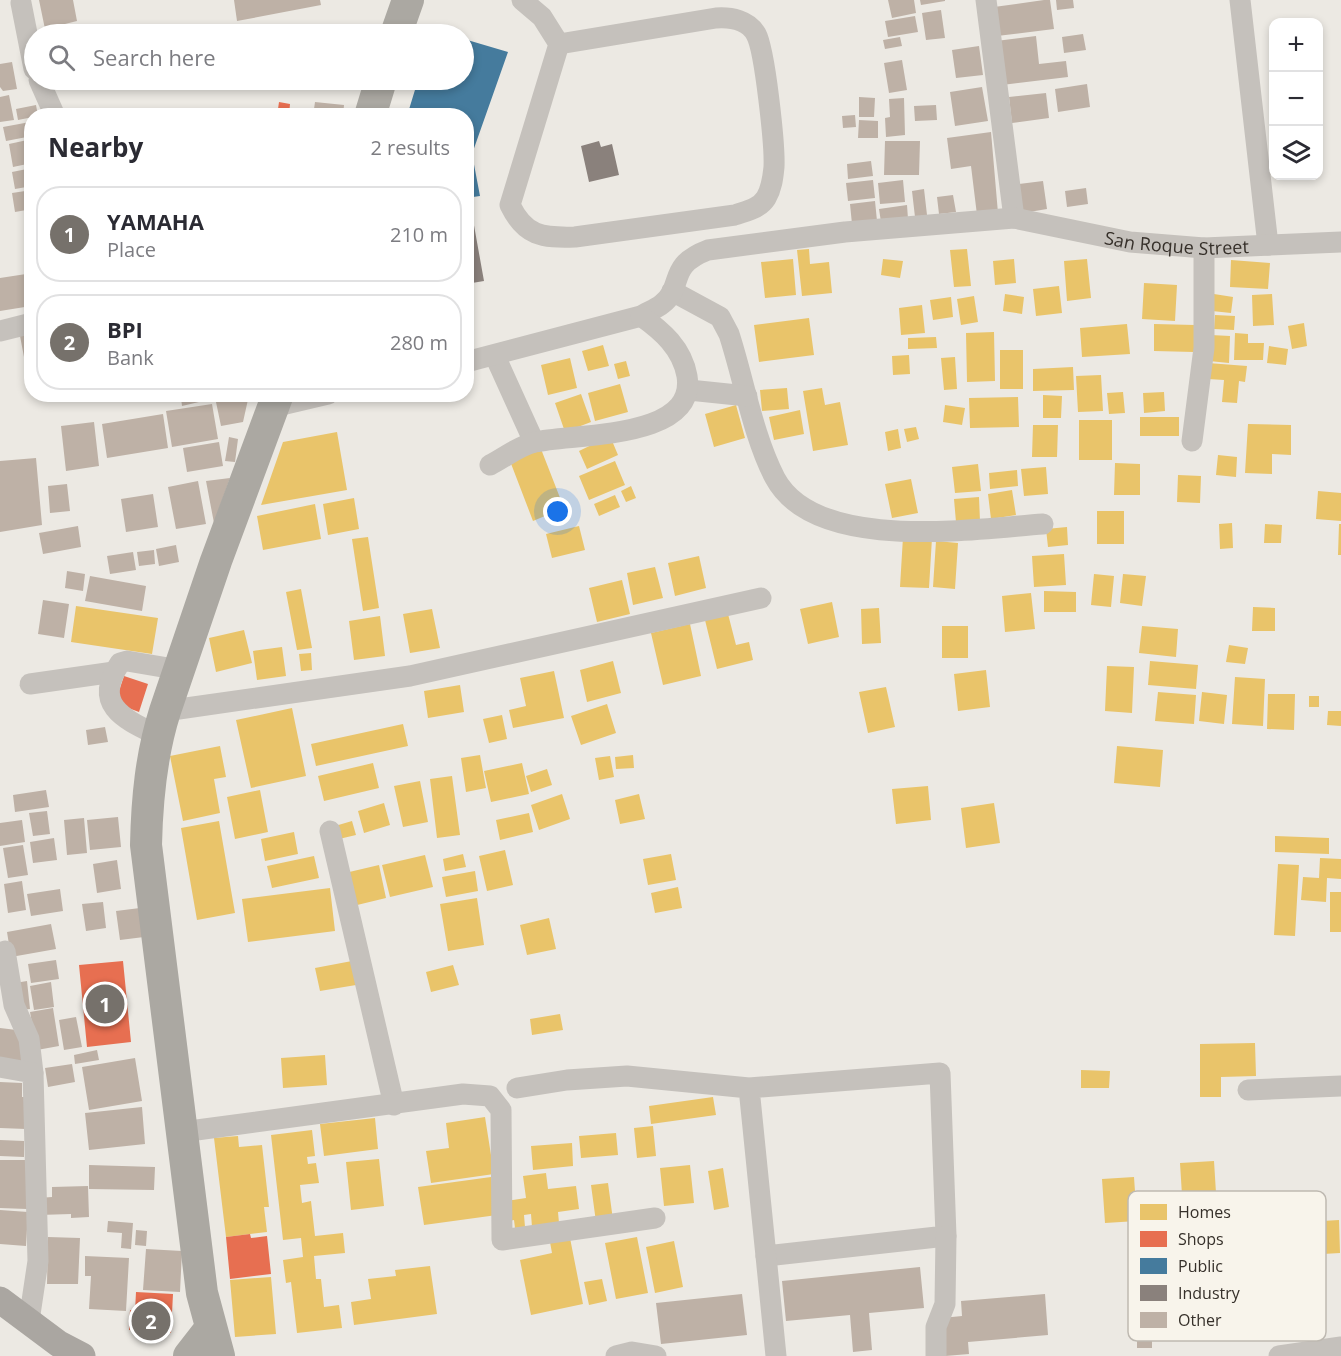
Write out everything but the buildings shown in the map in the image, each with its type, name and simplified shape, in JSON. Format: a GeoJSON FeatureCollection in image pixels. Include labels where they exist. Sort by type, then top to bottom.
{"type":"FeatureCollection","features":[{"type":"Feature","properties":{"kind":"highway"},"geometry":{"type":"LineString","coordinates":[[400,24],[408,0]]}},
{"type":"Feature","properties":{"kind":"highway"},"geometry":{"type":"LineString","coordinates":[[372,108],[378,90]]}},
{"type":"Feature","properties":{"kind":"highway"},"geometry":{"type":"LineString","coordinates":[[189,1356],[211,1347],[202,1293],[146,845],[147,795],[161,723],[216,561],[275,402]]}},
{"type":"Feature","properties":{"kind":"main road"},"geometry":{"type":"LineString","coordinates":[[0,1300],[70,1352]]}},
{"type":"Feature","properties":{"kind":"street"},"geometry":{"type":"LineString","coordinates":[[522,0],[542,17],[559,44],[510,205],[518,222],[531,231],[549,238],[575,237],[735,215],[755,208],[765,199],[771,186],[774,164],[763,53],[756,33],[746,24],[730,17],[716,18],[559,44]]}},
{"type":"Feature","properties":{"kind":"street"},"geometry":{"type":"LineString","coordinates":[[986,0],[1014,218]]}},
{"type":"Feature","properties":{"kind":"street"},"geometry":{"type":"LineString","coordinates":[[1240,0],[1268,245]]}},
{"type":"Feature","properties":{"kind":"street"},"geometry":{"type":"LineString","coordinates":[[21,3],[25,24]]}},
{"type":"Feature","properties":{"kind":"street"},"geometry":{"type":"LineString","coordinates":[[44,90],[52,108]]}},
{"type":"Feature","properties":{"kind":"street","name":"San Roque Street"},"geometry":{"type":"LineString","coordinates":[[672,291],[681,267],[695,255],[708,250],[845,232],[1014,218],[1130,242],[1204,248],[1341,242]]}},
{"type":"Feature","properties":{"kind":"street"},"geometry":{"type":"LineString","coordinates":[[1192,441],[1204,348],[1204,248]]}},
{"type":"Feature","properties":{"kind":"street"},"geometry":{"type":"LineString","coordinates":[[474,360],[640,316],[664,303],[672,291],[720,317],[729,334],[747,396],[776,480],[798,504],[824,518],[859,527],[894,531],[944,531],[1043,524]]}},
{"type":"Feature","properties":{"kind":"street"},"geometry":{"type":"LineString","coordinates":[[490,465],[534,442],[611,433],[669,417],[683,405],[689,390],[686,370],[676,349],[666,333],[640,316]]}},
{"type":"Feature","properties":{"kind":"street"},"geometry":{"type":"LineString","coordinates":[[0,331],[24,325]]}},
{"type":"Feature","properties":{"kind":"street"},"geometry":{"type":"LineString","coordinates":[[495,356],[534,442]]}},
{"type":"Feature","properties":{"kind":"street"},"geometry":{"type":"LineString","coordinates":[[689,390],[747,396]]}},
{"type":"Feature","properties":{"kind":"street"},"geometry":{"type":"LineString","coordinates":[[180,670],[127,661],[120,663],[114,672],[111,693],[114,711],[125,720],[161,723],[410,676],[761,598]]}},
{"type":"Feature","properties":{"kind":"street"},"geometry":{"type":"LineString","coordinates":[[30,684],[114,672]]}},
{"type":"Feature","properties":{"kind":"street"},"geometry":{"type":"LineString","coordinates":[[330,831],[394,1105]]}},
{"type":"Feature","properties":{"kind":"street"},"geometry":{"type":"LineString","coordinates":[[5,951],[14,1005],[30,1040],[33,1073],[38,1262],[28,1321]]}},
{"type":"Feature","properties":{"kind":"street"},"geometry":{"type":"LineString","coordinates":[[0,1067],[33,1073]]}},
{"type":"Feature","properties":{"kind":"street"},"geometry":{"type":"LineString","coordinates":[[517,1088],[627,1076],[749,1088],[940,1073],[946,1236],[945,1304],[936,1327],[936,1356]]}},
{"type":"Feature","properties":{"kind":"street"},"geometry":{"type":"LineString","coordinates":[[1248,1090],[1341,1086]]}},
{"type":"Feature","properties":{"kind":"street"},"geometry":{"type":"LineString","coordinates":[[749,1088],[777,1356]]}},
{"type":"Feature","properties":{"kind":"street"},"geometry":{"type":"LineString","coordinates":[[182,1132],[462,1094],[490,1096],[501,1110],[502,1240],[655,1218]]}},
{"type":"Feature","properties":{"kind":"street"},"geometry":{"type":"LineString","coordinates":[[766,1256],[946,1236]]}},
{"type":"Feature","properties":{"kind":"street"},"geometry":{"type":"LineString","coordinates":[[1279,1356],[1341,1347]]}},
{"type":"Feature","properties":{"kind":"street"},"geometry":{"type":"LineString","coordinates":[[616,1356],[632,1352],[656,1356]]}},
{"type":"Feature","properties":{"kind":"place","name":"YAMAHA"},"geometry":{"type":"Point","coordinates":[105,1004]}},
{"type":"Feature","properties":{"kind":"place","name":"BPI"},"geometry":{"type":"Point","coordinates":[151,1321]}}]}
